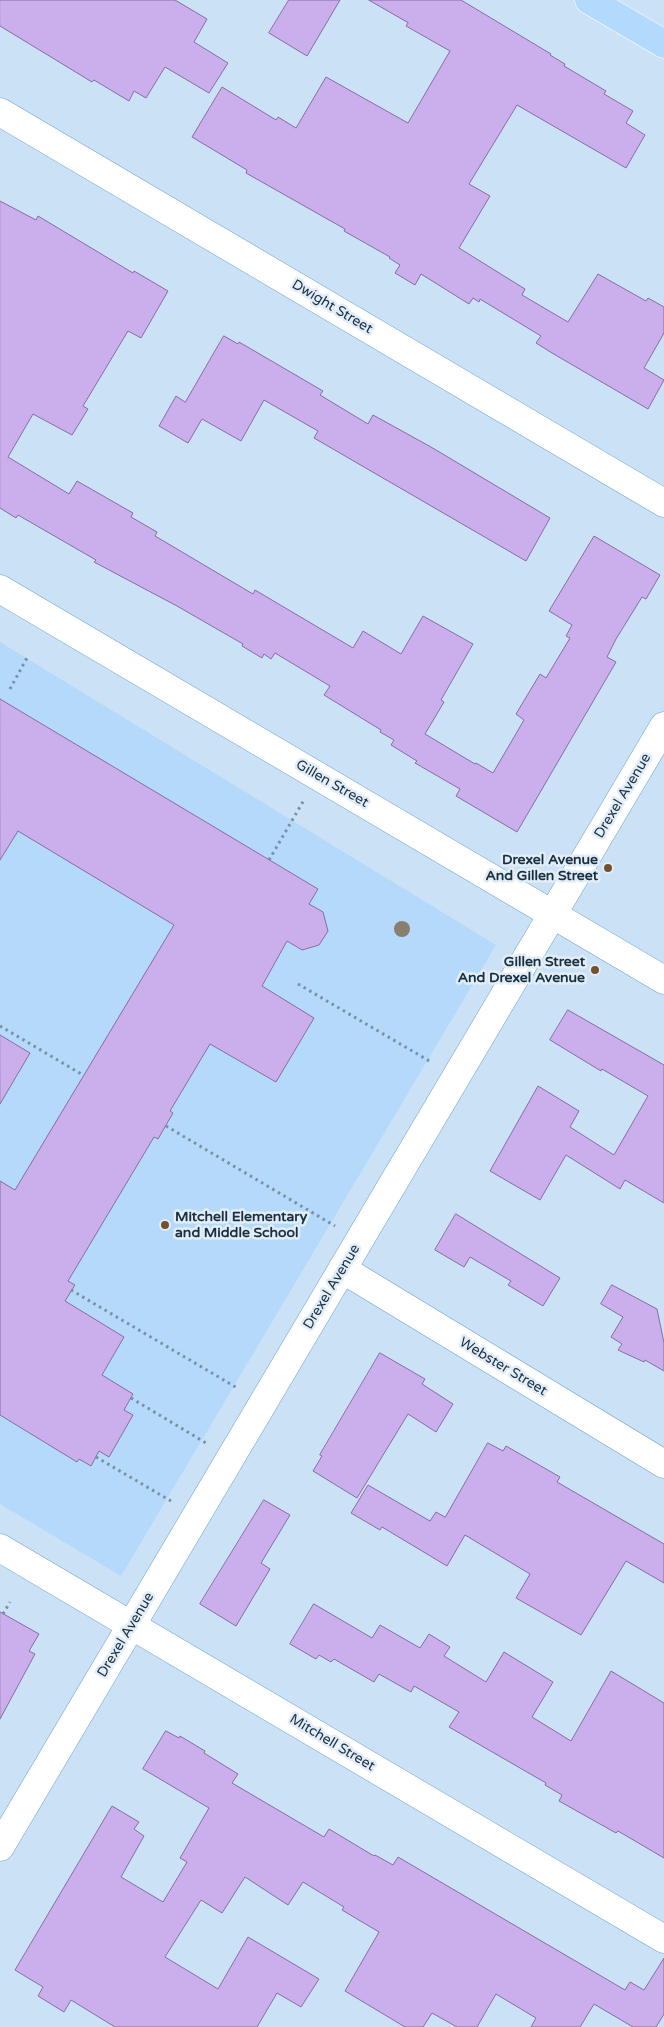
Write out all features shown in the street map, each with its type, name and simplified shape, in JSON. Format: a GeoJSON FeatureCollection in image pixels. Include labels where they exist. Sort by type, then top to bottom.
{"type":"FeatureCollection","features":[{"type":"Feature","properties":{"kind":"main road"},"geometry":{"type":"LineString","coordinates":[[589,0],[664,44]]}},
{"type":"Feature","properties":{"kind":"street","name":"Dwight Street"},"geometry":{"type":"LineString","coordinates":[[0,112],[664,503]]}},
{"type":"Feature","properties":{"kind":"street","name":"Gillen Street"},"geometry":{"type":"LineString","coordinates":[[0,589],[664,980]]}},
{"type":"Feature","properties":{"kind":"street","name":"Drexel Avenue"},"geometry":{"type":"LineString","coordinates":[[0,1847],[664,726]]}},
{"type":"Feature","properties":{"kind":"street","name":"Webster Street"},"geometry":{"type":"LineString","coordinates":[[342,1270],[664,1464]]}},
{"type":"Feature","properties":{"kind":"street","name":"Mitchell Street"},"geometry":{"type":"LineString","coordinates":[[0,1548],[664,1939]]}},
{"type":"Feature","properties":{"kind":"path"},"geometry":{"type":"LineString","coordinates":[[10,689],[28,656]]}},
{"type":"Feature","properties":{"kind":"path"},"geometry":{"type":"LineString","coordinates":[[269,860],[318,776]]}},
{"type":"Feature","properties":{"kind":"path"},"geometry":{"type":"LineString","coordinates":[[298,984],[456,1077]]}},
{"type":"Feature","properties":{"kind":"path"},"geometry":{"type":"LineString","coordinates":[[0,1026],[83,1075]]}},
{"type":"Feature","properties":{"kind":"path"},"geometry":{"type":"LineString","coordinates":[[166,1126],[359,1240]]}},
{"type":"Feature","properties":{"kind":"path"},"geometry":{"type":"LineString","coordinates":[[71,1290],[263,1404]]}},
{"type":"Feature","properties":{"kind":"path"},"geometry":{"type":"LineString","coordinates":[[131,1398],[231,1458]]}},
{"type":"Feature","properties":{"kind":"path"},"geometry":{"type":"LineString","coordinates":[[96,1457],[196,1516]]}},
{"type":"Feature","properties":{"kind":"path"},"geometry":{"type":"LineString","coordinates":[[3,1614],[10,1602]]}},
{"type":"Feature","properties":{"kind":"shaded area","name":"Mitchell Elementary and Middle School"},"geometry":{"type":"Polygon","coordinates":[[[0,642],[496,945],[121,1576],[0,1504],[0,642]]]}},
{"type":"Feature","properties":{"kind":"building"},"geometry":{"type":"Polygon","coordinates":[[[0,0],[175,0],[207,19],[194,42],[228,63],[209,93],[165,67],[146,98],[134,91],[129,101],[94,80],[92,82],[0,26],[0,0]]]}},
{"type":"Feature","properties":{"kind":"building"},"geometry":{"type":"Polygon","coordinates":[[[289,0],[340,0],[307,56],[269,33],[289,0]]]}},
{"type":"Feature","properties":{"kind":"building"},"geometry":{"type":"Polygon","coordinates":[[[369,0],[461,0],[551,54],[565,64],[564,66],[606,91],[604,94],[633,111],[626,123],[645,135],[626,168],[517,105],[469,184],[490,196],[459,248],[525,289],[522,295],[568,322],[598,274],[646,301],[648,298],[664,307],[664,333],[644,368],[664,380],[648,409],[536,343],[541,336],[480,299],[479,302],[473,298],[469,304],[421,274],[415,285],[395,273],[400,265],[390,257],[344,231],[345,229],[246,173],[247,170],[192,137],[222,87],[276,120],[278,117],[296,128],[326,77],[408,123],[450,51],[406,26],[408,23],[369,0]]]}},
{"type":"Feature","properties":{"kind":"building"},"geometry":{"type":"Polygon","coordinates":[[[0,201],[36,220],[38,216],[133,273],[134,271],[168,291],[141,338],[128,331],[83,406],[88,409],[72,435],[33,414],[8,457],[69,494],[77,481],[133,513],[131,517],[157,532],[155,536],[253,594],[255,590],[353,648],[363,631],[401,654],[423,616],[473,644],[441,700],[444,702],[425,734],[475,764],[493,773],[524,720],[516,714],[540,674],[546,678],[570,638],[566,636],[572,625],[549,611],[594,536],[660,575],[646,599],[642,597],[616,639],[607,657],[616,662],[517,832],[456,796],[460,789],[415,763],[417,761],[391,745],[394,740],[380,732],[381,730],[324,695],[330,686],[275,653],[271,659],[264,654],[262,658],[242,646],[243,644],[177,606],[94,562],[96,560],[18,515],[16,518],[0,508],[0,201]]]}},
{"type":"Feature","properties":{"kind":"building"},"geometry":{"type":"Polygon","coordinates":[[[224,336],[238,344],[239,342],[323,391],[320,395],[368,424],[373,415],[431,447],[550,518],[526,561],[314,438],[318,431],[264,400],[241,441],[202,419],[188,443],[159,426],[176,396],[185,402],[224,336]]]}},
{"type":"Feature","properties":{"kind":"building"},"geometry":{"type":"Polygon","coordinates":[[[0,699],[318,889],[309,904],[323,912],[328,931],[319,945],[302,950],[287,941],[262,986],[314,1018],[276,1082],[210,1044],[170,1111],[173,1113],[158,1139],[154,1137],[68,1281],[75,1285],[65,1301],[124,1337],[102,1375],[133,1394],[124,1410],[133,1415],[109,1457],[99,1451],[91,1466],[79,1459],[77,1462],[0,1415],[0,1181],[15,1190],[174,925],[18,831],[0,860],[0,699]]]}},
{"type":"Feature","properties":{"kind":"building"},"geometry":{"type":"Polygon","coordinates":[[[568,1010],[664,1065],[664,1203],[625,1180],[620,1189],[566,1155],[540,1200],[490,1171],[538,1086],[579,1111],[570,1127],[614,1155],[648,1096],[602,1069],[601,1071],[550,1040],[568,1010]]]}},
{"type":"Feature","properties":{"kind":"building"},"geometry":{"type":"Polygon","coordinates":[[[0,1035],[30,1053],[0,1104],[0,1035]]]}},
{"type":"Feature","properties":{"kind":"building"},"geometry":{"type":"Polygon","coordinates":[[[456,1214],[560,1278],[543,1306],[508,1285],[511,1281],[470,1257],[464,1267],[435,1250],[456,1214]]]}},
{"type":"Feature","properties":{"kind":"building"},"geometry":{"type":"Polygon","coordinates":[[[612,1285],[657,1309],[664,1343],[664,1371],[645,1360],[644,1362],[618,1350],[622,1344],[611,1337],[623,1317],[601,1304],[612,1285]]]}},
{"type":"Feature","properties":{"kind":"building"},"geometry":{"type":"Polygon","coordinates":[[[380,1353],[425,1379],[422,1384],[453,1404],[436,1432],[408,1414],[357,1498],[313,1471],[322,1456],[320,1455],[380,1353]]]}},
{"type":"Feature","properties":{"kind":"building"},"geometry":{"type":"Polygon","coordinates":[[[488,1443],[503,1451],[506,1446],[560,1477],[557,1482],[664,1544],[664,1583],[626,1561],[581,1635],[516,1598],[530,1574],[465,1535],[447,1566],[382,1527],[380,1530],[351,1513],[368,1485],[430,1521],[436,1512],[445,1517],[488,1443]]]}},
{"type":"Feature","properties":{"kind":"building"},"geometry":{"type":"Polygon","coordinates":[[[264,1500],[290,1515],[261,1563],[270,1569],[236,1626],[200,1604],[264,1500]]]}},
{"type":"Feature","properties":{"kind":"building"},"geometry":{"type":"Polygon","coordinates":[[[314,1604],[372,1638],[380,1625],[420,1648],[429,1634],[450,1647],[444,1656],[486,1682],[504,1652],[553,1682],[532,1717],[571,1741],[611,1671],[664,1703],[664,1858],[618,1831],[616,1833],[559,1801],[562,1795],[545,1785],[546,1783],[449,1727],[459,1712],[414,1686],[411,1692],[379,1674],[374,1682],[334,1659],[331,1662],[319,1655],[316,1659],[290,1644],[314,1604]]]}},
{"type":"Feature","properties":{"kind":"building"},"geometry":{"type":"Polygon","coordinates":[[[0,1612],[39,1634],[29,1651],[35,1654],[0,1719],[0,1612]]]}},
{"type":"Feature","properties":{"kind":"building"},"geometry":{"type":"Polygon","coordinates":[[[166,1731],[179,1738],[180,1736],[238,1774],[232,1783],[324,1837],[329,1829],[393,1865],[398,1857],[625,1990],[630,1982],[644,1990],[664,1958],[664,2014],[656,2027],[633,2027],[594,2004],[580,2027],[531,2027],[536,2018],[496,1994],[477,2027],[457,2027],[432,2013],[423,2027],[405,2027],[345,1991],[379,1932],[342,1910],[344,1907],[303,1882],[288,1905],[245,1877],[222,1913],[201,1900],[165,1957],[218,1989],[248,1937],[319,1979],[301,2007],[277,1993],[257,2027],[115,2027],[71,2000],[64,2012],[38,1996],[43,1987],[15,1970],[112,1806],[139,1822],[134,1829],[144,1836],[121,1877],[163,1902],[187,1862],[180,1858],[209,1808],[143,1769],[166,1731]]]}},
{"type":"Feature","properties":{"kind":"place","name":"Drexel Avenue And Gillen Street"},"geometry":{"type":"Point","coordinates":[608,868]}},
{"type":"Feature","properties":{"kind":"place","name":"Gillen Street And Drexel Avenue"},"geometry":{"type":"Point","coordinates":[595,970]}},
{"type":"Feature","properties":{"kind":"place","name":"Mitchell Elementary and Middle School"},"geometry":{"type":"Point","coordinates":[165,1225]}}]}
